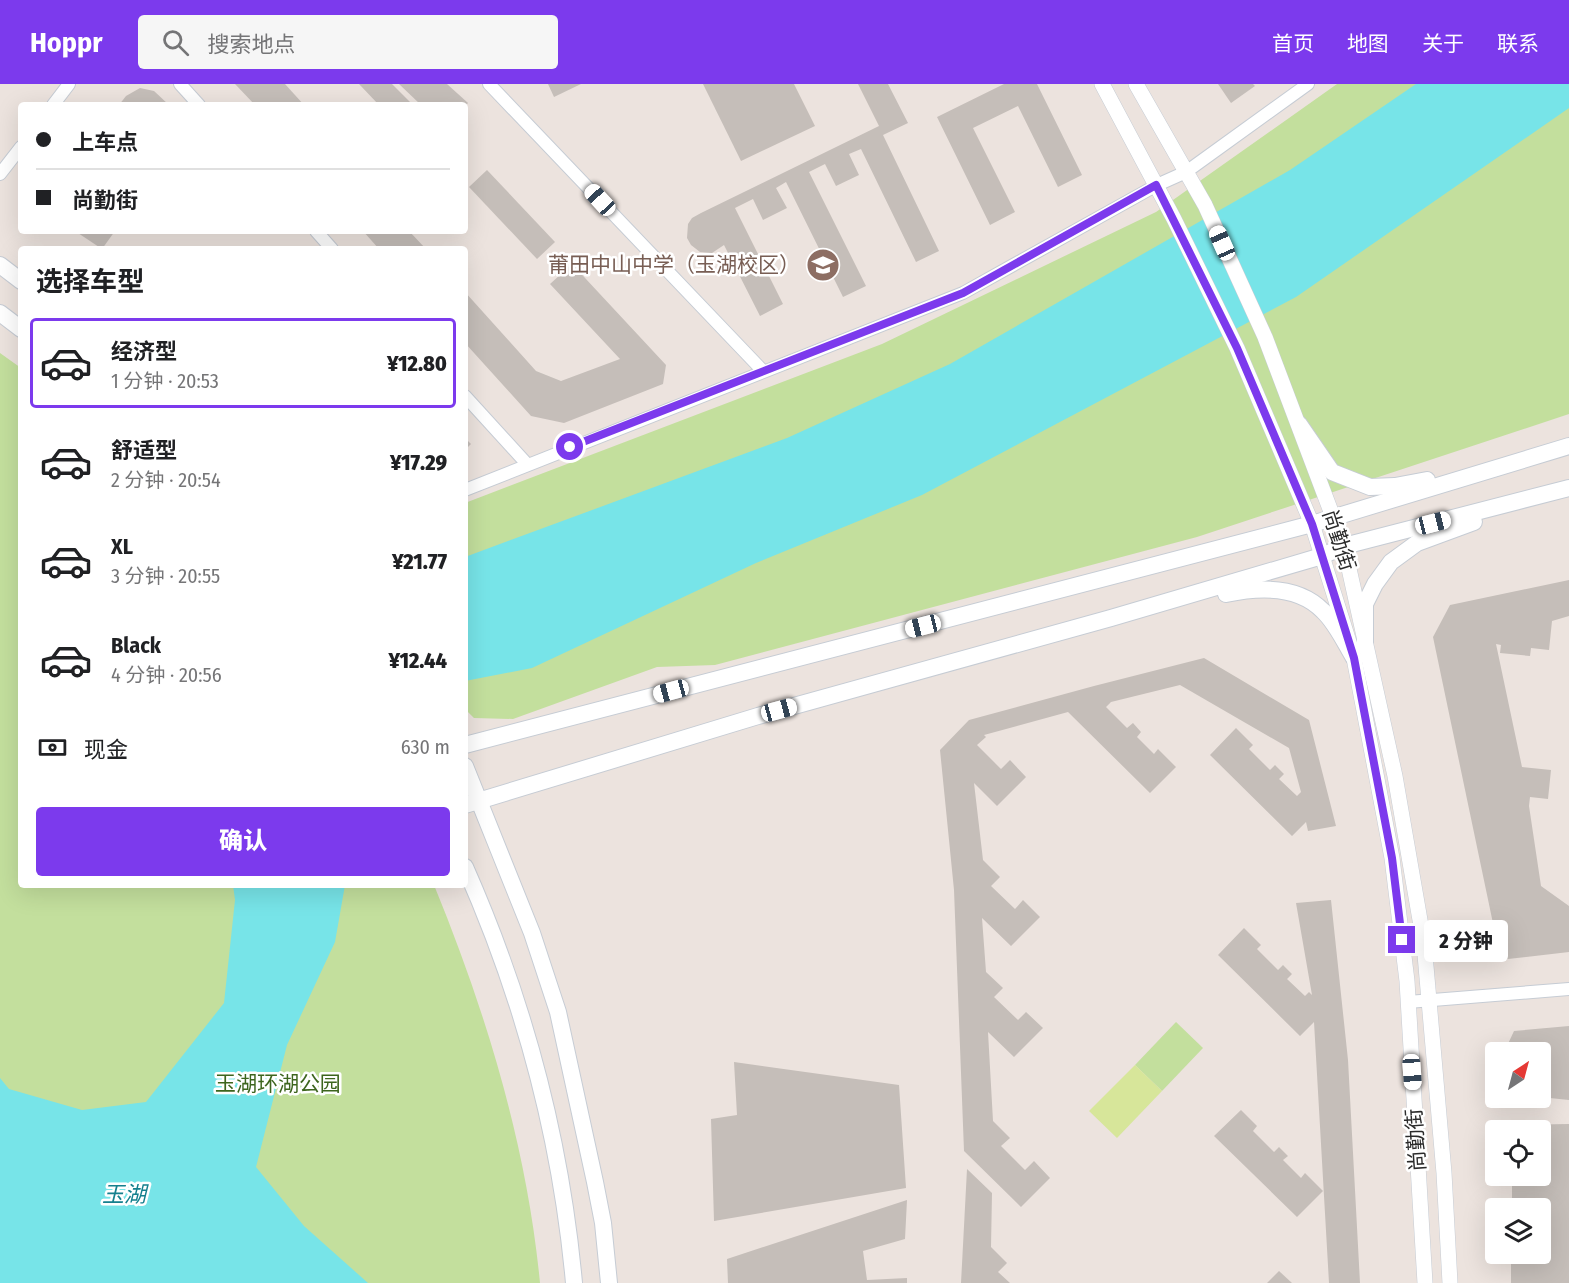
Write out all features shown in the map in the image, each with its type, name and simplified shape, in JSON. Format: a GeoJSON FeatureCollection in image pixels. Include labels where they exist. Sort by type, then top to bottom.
{"type":"FeatureCollection","features":[{"type":"Feature","properties":{"kind":"main road"},"geometry":{"type":"LineString","coordinates":[[0,265],[18,279]]}},
{"type":"Feature","properties":{"kind":"main road"},"geometry":{"type":"LineString","coordinates":[[0,314],[18,327]]}},
{"type":"Feature","properties":{"kind":"main road"},"geometry":{"type":"LineString","coordinates":[[1299,424],[1332,472],[1370,487],[1395,486],[1436,479],[1561,448]]}},
{"type":"Feature","properties":{"kind":"main road"},"geometry":{"type":"LineString","coordinates":[[468,744],[1312,524],[1561,448]]}},
{"type":"Feature","properties":{"kind":"main road"},"geometry":{"type":"LineString","coordinates":[[471,803],[758,716],[1111,618],[1322,556],[1344,546],[1568,488]]}},
{"type":"Feature","properties":{"kind":"main road"},"geometry":{"type":"LineString","coordinates":[[1360,652],[1365,604],[1375,584],[1391,562],[1417,543],[1568,488]]}},
{"type":"Feature","properties":{"kind":"main road"},"geometry":{"type":"LineString","coordinates":[[1111,618],[1247,590],[1283,590],[1309,599],[1325,612],[1360,652]]}},
{"type":"Feature","properties":{"kind":"main road"},"geometry":{"type":"LineString","coordinates":[[468,784],[471,803],[512,882],[550,983],[595,1182],[603,1223],[609,1283]]}},
{"type":"Feature","properties":{"kind":"main road"},"geometry":{"type":"LineString","coordinates":[[468,875],[508,979],[539,1081],[566,1209],[574,1283]]}},
{"type":"Feature","properties":{"kind":"street"},"geometry":{"type":"LineString","coordinates":[[55,102],[69,84]]}},
{"type":"Feature","properties":{"kind":"street"},"geometry":{"type":"LineString","coordinates":[[180,84],[196,102]]}},
{"type":"Feature","properties":{"kind":"street"},"geometry":{"type":"LineString","coordinates":[[489,84],[763,371]]}},
{"type":"Feature","properties":{"kind":"street","name":"尚勤街"},"geometry":{"type":"LineString","coordinates":[[1102,84],[1174,219],[1237,348],[1312,524],[1322,556],[1360,652],[1397,787],[1424,943],[1444,1173],[1450,1283]]}},
{"type":"Feature","properties":{"kind":"street","name":"尚勤街"},"geometry":{"type":"LineString","coordinates":[[1136,84],[1205,205],[1265,337],[1344,546],[1392,858],[1408,1002],[1425,1283]]}},
{"type":"Feature","properties":{"kind":"street"},"geometry":{"type":"LineString","coordinates":[[468,489],[963,293],[1156,185],[1186,172],[1308,84]]}},
{"type":"Feature","properties":{"kind":"street"},"geometry":{"type":"LineString","coordinates":[[0,174],[18,151]]}},
{"type":"Feature","properties":{"kind":"street"},"geometry":{"type":"LineString","coordinates":[[319,234],[329,246]]}},
{"type":"Feature","properties":{"kind":"street"},"geometry":{"type":"LineString","coordinates":[[468,399],[527,464]]}},
{"type":"Feature","properties":{"kind":"street"},"geometry":{"type":"LineString","coordinates":[[1408,1002],[1569,989]]}},
{"type":"Feature","properties":{"kind":"green space"},"geometry":{"type":"Polygon","coordinates":[[[1337,84],[1569,84],[1569,414],[1197,537],[715,665],[657,667],[513,719],[474,718],[468,712],[468,502],[882,344],[1156,212],[1337,84]]]}},
{"type":"Feature","properties":{"kind":"green space","name":"玉湖环湖公园"},"geometry":{"type":"Polygon","coordinates":[[[0,353],[18,366],[18,888],[435,888],[471,982],[502,1080],[525,1181],[540,1283],[0,1283],[0,353]]]}},
{"type":"Feature","properties":{"kind":"green space"},"geometry":{"type":"Polygon","coordinates":[[[1176,1022],[1203,1048],[1162,1091],[1135,1065],[1176,1022]]]}},
{"type":"Feature","properties":{"kind":"green space"},"geometry":{"type":"Polygon","coordinates":[[[1135,1065],[1162,1091],[1117,1138],[1089,1111],[1135,1065]]]}},
{"type":"Feature","properties":{"kind":"water"},"geometry":{"type":"Polygon","coordinates":[[[1416,84],[1569,84],[1569,108],[1296,297],[922,495],[756,563],[532,668],[468,680],[468,556],[787,438],[950,364],[1290,170],[1416,84]]]}},
{"type":"Feature","properties":{"kind":"water","name":"玉湖"},"geometry":{"type":"Polygon","coordinates":[[[233,888],[344,888],[335,942],[287,1045],[256,1167],[304,1226],[368,1283],[0,1283],[0,1078],[9,1089],[82,1110],[146,1102],[224,1003],[235,900],[233,888]]]}},
{"type":"Feature","properties":{"kind":"building"},"geometry":{"type":"Polygon","coordinates":[[[235,84],[285,84],[301,102],[252,102],[235,84]]]}},
{"type":"Feature","properties":{"kind":"building"},"geometry":{"type":"Polygon","coordinates":[[[359,84],[392,84],[410,102],[376,102],[359,84]]]}},
{"type":"Feature","properties":{"kind":"building"},"geometry":{"type":"Polygon","coordinates":[[[399,84],[447,84],[467,102],[418,102],[399,84]]]}},
{"type":"Feature","properties":{"kind":"building"},"geometry":{"type":"Polygon","coordinates":[[[548,84],[581,84],[554,97],[548,84]]]}},
{"type":"Feature","properties":{"kind":"building"},"geometry":{"type":"Polygon","coordinates":[[[703,84],[794,84],[815,126],[741,161],[703,84]]]}},
{"type":"Feature","properties":{"kind":"building"},"geometry":{"type":"Polygon","coordinates":[[[858,84],[888,84],[908,123],[883,135],[939,251],[916,262],[861,149],[849,154],[859,175],[836,186],[825,164],[809,172],[866,286],[843,297],[786,182],[776,188],[787,208],[763,220],[753,199],[735,208],[783,304],[760,316],[724,245],[712,253],[700,252],[691,245],[687,238],[688,224],[692,218],[701,213],[879,126],[858,84]]]}},
{"type":"Feature","properties":{"kind":"building"},"geometry":{"type":"Polygon","coordinates":[[[1004,84],[1037,84],[1082,175],[1058,187],[1018,106],[973,128],[1015,212],[990,225],[937,117],[1004,84]]]}},
{"type":"Feature","properties":{"kind":"building"},"geometry":{"type":"Polygon","coordinates":[[[1218,84],[1253,84],[1255,86],[1231,103],[1218,84]]]}},
{"type":"Feature","properties":{"kind":"building"},"geometry":{"type":"Polygon","coordinates":[[[140,88],[154,91],[166,102],[121,102],[126,96],[140,88]]]}},
{"type":"Feature","properties":{"kind":"building"},"geometry":{"type":"Polygon","coordinates":[[[487,170],[555,242],[537,259],[469,187],[487,170]]]}},
{"type":"Feature","properties":{"kind":"building"},"geometry":{"type":"Polygon","coordinates":[[[80,234],[113,234],[104,246],[98,246],[80,234]]]}},
{"type":"Feature","properties":{"kind":"building"},"geometry":{"type":"Polygon","coordinates":[[[366,234],[412,234],[423,246],[376,246],[366,234]]]}},
{"type":"Feature","properties":{"kind":"building"},"geometry":{"type":"Polygon","coordinates":[[[572,264],[666,365],[663,384],[564,423],[531,416],[468,346],[468,295],[536,371],[561,381],[620,359],[550,284],[572,264]]]}},
{"type":"Feature","properties":{"kind":"building"},"geometry":{"type":"Polygon","coordinates":[[[1569,580],[1569,616],[1552,621],[1549,650],[1531,648],[1530,656],[1500,653],[1501,645],[1496,644],[1522,767],[1551,770],[1548,799],[1530,797],[1529,806],[1541,886],[1569,906],[1569,952],[1508,959],[1499,952],[1433,637],[1450,605],[1569,580]]]}},
{"type":"Feature","properties":{"kind":"building"},"geometry":{"type":"Polygon","coordinates":[[[1204,658],[1309,720],[1336,826],[1308,831],[1306,822],[1292,836],[1210,755],[1236,728],[1253,745],[1249,749],[1270,770],[1275,765],[1284,774],[1279,779],[1297,796],[1301,792],[1289,748],[1180,685],[1111,702],[1106,707],[1127,728],[1133,723],[1141,732],[1137,737],[1154,754],[1158,749],[1176,767],[1150,793],[1068,712],[984,735],[986,737],[977,745],[1001,769],[1010,760],[1026,777],[997,806],[974,783],[983,860],[1000,877],[991,886],[1015,909],[1023,900],[1040,917],[1011,946],[982,918],[986,972],[1003,988],[994,997],[1018,1020],[1026,1012],[1043,1028],[1014,1057],[988,1032],[993,1121],[1010,1138],[1001,1146],[1025,1170],[1034,1161],[1050,1178],[1021,1207],[964,1151],[954,890],[940,750],[969,720],[1204,658]]]}},
{"type":"Feature","properties":{"kind":"building"},"geometry":{"type":"Polygon","coordinates":[[[1331,900],[1348,1060],[1360,1283],[1329,1283],[1314,1022],[1300,1036],[1218,955],[1244,928],[1261,945],[1257,949],[1278,970],[1283,965],[1292,974],[1287,979],[1305,996],[1309,992],[1312,995],[1296,903],[1331,900]]]}},
{"type":"Feature","properties":{"kind":"building"},"geometry":{"type":"Polygon","coordinates":[[[1569,1026],[1569,1100],[1551,1098],[1551,1042],[1509,1042],[1514,1031],[1569,1026]]]}},
{"type":"Feature","properties":{"kind":"building"},"geometry":{"type":"Polygon","coordinates":[[[734,1062],[899,1085],[906,1188],[714,1221],[711,1119],[737,1115],[734,1062]]]}},
{"type":"Feature","properties":{"kind":"building"},"geometry":{"type":"Polygon","coordinates":[[[1241,1110],[1257,1126],[1253,1131],[1274,1152],[1279,1147],[1288,1156],[1283,1160],[1301,1178],[1305,1173],[1323,1191],[1297,1217],[1214,1136],[1241,1110]]]}},
{"type":"Feature","properties":{"kind":"building"},"geometry":{"type":"Polygon","coordinates":[[[1551,1124],[1569,1124],[1569,1283],[1511,1283],[1511,1264],[1551,1264],[1551,1198],[1512,1198],[1512,1186],[1551,1186],[1551,1124]]]}},
{"type":"Feature","properties":{"kind":"building"},"geometry":{"type":"Polygon","coordinates":[[[967,1169],[992,1193],[991,1247],[1007,1263],[998,1272],[1010,1283],[961,1283],[967,1169]]]}},
{"type":"Feature","properties":{"kind":"building"},"geometry":{"type":"Polygon","coordinates":[[[907,1200],[905,1239],[863,1251],[867,1280],[907,1278],[907,1283],[728,1283],[727,1259],[907,1200]]]}},
{"type":"Feature","properties":{"kind":"building"},"geometry":{"type":"Polygon","coordinates":[[[1279,1271],[1292,1283],[1267,1283],[1279,1271]]]}},
{"type":"Feature","properties":{"kind":"place","name":"莆田中山中学（玉湖校区）"},"geometry":{"type":"Point","coordinates":[823,265]}},
{"type":"Feature","properties":{"kind":"route"},"geometry":{"type":"LineString","coordinates":[[570,447],[963,293],[1156,185],[1237,348],[1312,524],[1354,658],[1392,858],[1402,940]]}}]}
